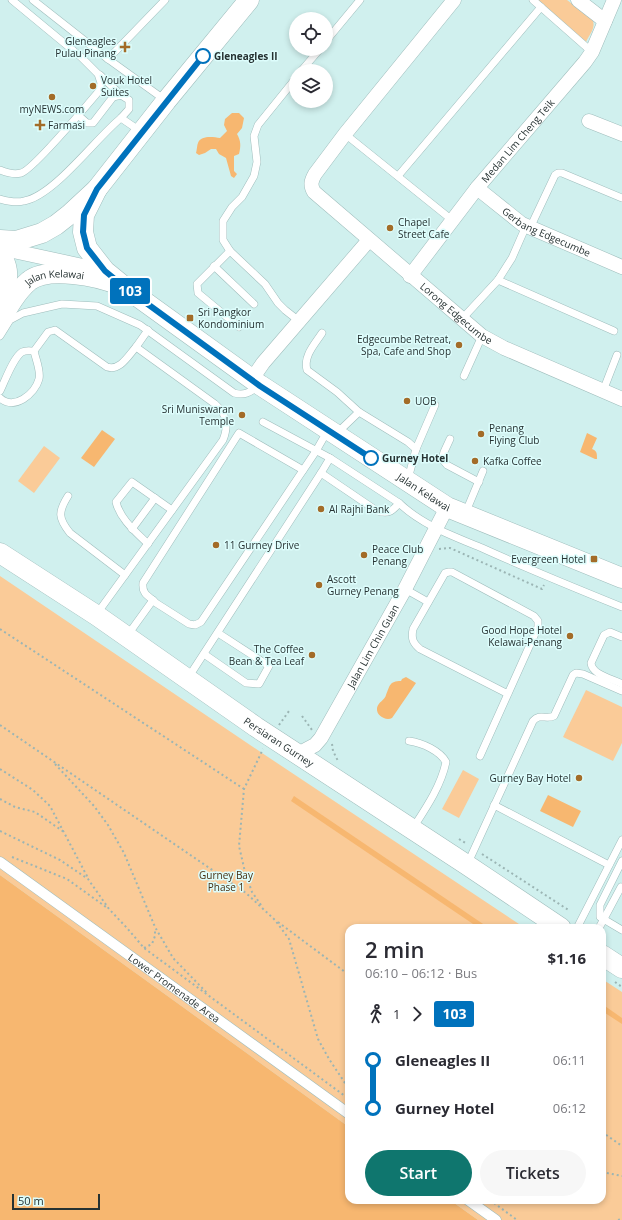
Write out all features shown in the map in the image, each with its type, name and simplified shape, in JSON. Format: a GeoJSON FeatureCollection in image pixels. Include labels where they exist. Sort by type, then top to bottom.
{"type":"FeatureCollection","features":[{"type":"Feature","properties":{"kind":"main road"},"geometry":{"type":"LineString","coordinates":[[0,240],[16,241],[42,233],[56,225],[70,214],[97,189],[166,101],[250,0]]}},
{"type":"Feature","properties":{"kind":"main road","name":"Jalan Kelawai"},"geometry":{"type":"LineString","coordinates":[[97,189],[84,215],[83,232],[87,248],[105,271],[127,289],[256,382],[407,481],[456,510],[622,578]]}},
{"type":"Feature","properties":{"kind":"main road"},"geometry":{"type":"LineString","coordinates":[[0,253],[6,264],[8,274],[0,302]]}},
{"type":"Feature","properties":{"kind":"main road","name":"Jalan Kelawai"},"geometry":{"type":"LineString","coordinates":[[0,320],[24,286],[29,281],[39,276],[70,273],[109,281],[127,289]]}},
{"type":"Feature","properties":{"kind":"main road","name":"Persiaran Gurney"},"geometry":{"type":"LineString","coordinates":[[0,553],[96,615],[256,727],[412,830],[470,857],[556,924]]}},
{"type":"Feature","properties":{"kind":"main road"},"geometry":{"type":"LineString","coordinates":[[606,958],[622,968]]}},
{"type":"Feature","properties":{"kind":"street"},"geometry":{"type":"LineString","coordinates":[[345,134],[454,0]]}},
{"type":"Feature","properties":{"kind":"street"},"geometry":{"type":"LineString","coordinates":[[578,0],[605,21]]}},
{"type":"Feature","properties":{"kind":"street","name":"Medan Lim Cheng Teik"},"geometry":{"type":"LineString","coordinates":[[410,276],[477,188],[585,62],[592,52],[614,0]]}},
{"type":"Feature","properties":{"kind":"street"},"geometry":{"type":"LineString","coordinates":[[589,121],[622,134]]}},
{"type":"Feature","properties":{"kind":"street","name":"Lorong Edgecumbe"},"geometry":{"type":"LineString","coordinates":[[345,134],[311,180],[311,187],[314,192],[461,320],[482,336],[504,348],[622,399]]}},
{"type":"Feature","properties":{"kind":"street","name":"Gerbang Edgecumbe"},"geometry":{"type":"LineString","coordinates":[[477,188],[516,220],[528,227],[622,267]]}},
{"type":"Feature","properties":{"kind":"street"},"geometry":{"type":"LineString","coordinates":[[256,382],[264,363],[369,240]]}},
{"type":"Feature","properties":{"kind":"street"},"geometry":{"type":"LineString","coordinates":[[0,248],[105,271]]}},
{"type":"Feature","properties":{"kind":"street","name":"Jalan Lim Chin Guan"},"geometry":{"type":"LineString","coordinates":[[298,754],[315,745],[321,738],[405,589],[437,528],[456,510]]}},
{"type":"Feature","properties":{"kind":"street","name":"Lower Promenade Area"},"geometry":{"type":"LineString","coordinates":[[3,858],[345,1111]]}},
{"type":"Feature","properties":{"kind":"street"},"geometry":{"type":"LineString","coordinates":[[474,1204],[496,1220]]}},
{"type":"Feature","properties":{"kind":"lane"},"geometry":{"type":"LineString","coordinates":[[0,199],[24,201],[42,194],[59,181],[129,109],[129,100],[121,95],[81,57],[12,0]]}},
{"type":"Feature","properties":{"kind":"lane"},"geometry":{"type":"LineString","coordinates":[[33,0],[108,59],[166,101]]}},
{"type":"Feature","properties":{"kind":"lane"},"geometry":{"type":"LineString","coordinates":[[108,59],[165,0]]}},
{"type":"Feature","properties":{"kind":"lane"},"geometry":{"type":"LineString","coordinates":[[333,33],[360,0]]}},
{"type":"Feature","properties":{"kind":"lane"},"geometry":{"type":"LineString","coordinates":[[533,0],[592,52]]}},
{"type":"Feature","properties":{"kind":"lane"},"geometry":{"type":"LineString","coordinates":[[398,176],[541,8]]}},
{"type":"Feature","properties":{"kind":"lane"},"geometry":{"type":"LineString","coordinates":[[308,64],[314,56]]}},
{"type":"Feature","properties":{"kind":"lane"},"geometry":{"type":"LineString","coordinates":[[0,170],[9,174],[22,173],[38,160],[100,92],[101,83],[98,74]]}},
{"type":"Feature","properties":{"kind":"lane"},"geometry":{"type":"LineString","coordinates":[[289,87],[258,125],[254,136],[257,162],[254,176],[242,197],[232,207],[223,221],[223,240],[230,251],[265,284],[278,303],[299,321]]}},
{"type":"Feature","properties":{"kind":"lane"},"geometry":{"type":"LineString","coordinates":[[78,115],[87,123],[93,123],[113,97],[121,95]]}},
{"type":"Feature","properties":{"kind":"lane"},"geometry":{"type":"LineString","coordinates":[[120,118],[142,132]]}},
{"type":"Feature","properties":{"kind":"lane"},"geometry":{"type":"LineString","coordinates":[[345,134],[452,220]]}},
{"type":"Feature","properties":{"kind":"lane"},"geometry":{"type":"LineString","coordinates":[[461,320],[498,280],[512,258],[555,175],[562,173],[622,198]]}},
{"type":"Feature","properties":{"kind":"lane"},"geometry":{"type":"LineString","coordinates":[[230,251],[197,284],[197,288],[198,293],[239,327]]}},
{"type":"Feature","properties":{"kind":"lane"},"geometry":{"type":"LineString","coordinates":[[214,266],[254,304]]}},
{"type":"Feature","properties":{"kind":"lane"},"geometry":{"type":"LineString","coordinates":[[498,280],[614,331]]}},
{"type":"Feature","properties":{"kind":"lane"},"geometry":{"type":"LineString","coordinates":[[0,336],[10,320],[23,313],[62,304],[97,306],[148,330],[234,393],[246,395],[256,382]]}},
{"type":"Feature","properties":{"kind":"lane"},"geometry":{"type":"LineString","coordinates":[[34,351],[48,332],[55,330],[107,367],[112,368],[121,365],[136,348],[148,330]]}},
{"type":"Feature","properties":{"kind":"lane"},"geometry":{"type":"LineString","coordinates":[[322,333],[306,358],[305,364],[307,370],[337,392],[359,412],[396,434],[416,449]]}},
{"type":"Feature","properties":{"kind":"lane"},"geometry":{"type":"LineString","coordinates":[[464,376],[482,336]]}},
{"type":"Feature","properties":{"kind":"lane"},"geometry":{"type":"LineString","coordinates":[[96,615],[222,440],[226,432],[227,424],[221,409],[136,348]]}},
{"type":"Feature","properties":{"kind":"lane"},"geometry":{"type":"LineString","coordinates":[[0,391],[16,358],[21,353],[26,351],[34,351]]}},
{"type":"Feature","properties":{"kind":"lane"},"geometry":{"type":"LineString","coordinates":[[0,398],[3,401],[17,402],[28,397],[36,387],[39,378],[39,369],[34,351]]}},
{"type":"Feature","properties":{"kind":"lane"},"geometry":{"type":"LineString","coordinates":[[603,391],[617,355]]}},
{"type":"Feature","properties":{"kind":"lane"},"geometry":{"type":"LineString","coordinates":[[407,481],[416,449],[435,405]]}},
{"type":"Feature","properties":{"kind":"lane"},"geometry":{"type":"LineString","coordinates":[[303,470],[239,433],[143,583],[142,588],[144,593],[156,603],[189,624],[198,624],[303,470],[316,450],[332,432],[359,412]]}},
{"type":"Feature","properties":{"kind":"lane"},"geometry":{"type":"LineString","coordinates":[[264,422],[330,458],[399,504],[408,512],[437,528],[547,577],[622,607]]}},
{"type":"Feature","properties":{"kind":"lane"},"geometry":{"type":"LineString","coordinates":[[450,439],[442,459],[447,465],[479,482]]}},
{"type":"Feature","properties":{"kind":"lane"},"geometry":{"type":"LineString","coordinates":[[188,678],[330,458]]}},
{"type":"Feature","properties":{"kind":"lane"},"geometry":{"type":"LineString","coordinates":[[456,510],[479,482],[483,472]]}},
{"type":"Feature","properties":{"kind":"lane"},"geometry":{"type":"LineString","coordinates":[[321,473],[377,511],[384,513],[390,512],[399,504]]}},
{"type":"Feature","properties":{"kind":"lane"},"geometry":{"type":"LineString","coordinates":[[148,544],[132,529],[118,509],[116,502],[132,482],[172,510]]}},
{"type":"Feature","properties":{"kind":"lane"},"geometry":{"type":"LineString","coordinates":[[68,496],[62,506],[60,517],[64,525],[70,533],[125,575]]}},
{"type":"Feature","properties":{"kind":"lane"},"geometry":{"type":"LineString","coordinates":[[132,529],[155,498]]}},
{"type":"Feature","properties":{"kind":"lane"},"geometry":{"type":"LineString","coordinates":[[480,756],[508,694],[538,627],[539,624],[537,618],[452,572],[448,572],[442,576],[413,630],[411,636],[414,643],[420,649],[508,694]]}},
{"type":"Feature","properties":{"kind":"lane"},"geometry":{"type":"LineString","coordinates":[[405,589],[428,602]]}},
{"type":"Feature","properties":{"kind":"lane"},"geometry":{"type":"LineString","coordinates":[[126,636],[153,600]]}},
{"type":"Feature","properties":{"kind":"lane"},"geometry":{"type":"LineString","coordinates":[[622,637],[610,632],[604,635],[591,663],[591,667],[596,672],[622,684]]}},
{"type":"Feature","properties":{"kind":"lane"},"geometry":{"type":"LineString","coordinates":[[204,654],[246,683],[259,684],[269,666],[218,633]]}},
{"type":"Feature","properties":{"kind":"lane"},"geometry":{"type":"LineString","coordinates":[[470,857],[533,721],[538,716],[548,718],[554,716],[564,703],[571,678],[576,673],[583,674],[622,691]]}},
{"type":"Feature","properties":{"kind":"lane"},"geometry":{"type":"LineString","coordinates":[[410,741],[423,745],[443,756],[446,762],[444,772],[438,785],[425,810],[412,830]]}},
{"type":"Feature","properties":{"kind":"lane"},"geometry":{"type":"LineString","coordinates":[[494,805],[609,865]]}},
{"type":"Feature","properties":{"kind":"lane"},"geometry":{"type":"LineString","coordinates":[[579,924],[622,840]]}},
{"type":"Feature","properties":{"kind":"lane"},"geometry":{"type":"LineString","coordinates":[[622,861],[600,905],[600,917],[622,930]]}},
{"type":"Feature","properties":{"kind":"lane"},"geometry":{"type":"LineString","coordinates":[[601,924],[621,887],[622,888]]}},
{"type":"Feature","properties":{"kind":"path"},"geometry":{"type":"LineString","coordinates":[[434,552],[440,548],[450,548],[542,588],[547,577]]}},
{"type":"Feature","properties":{"kind":"path"},"geometry":{"type":"LineString","coordinates":[[0,629],[244,789]]}},
{"type":"Feature","properties":{"kind":"path"},"geometry":{"type":"LineString","coordinates":[[276,729],[288,711]]}},
{"type":"Feature","properties":{"kind":"path"},"geometry":{"type":"LineString","coordinates":[[302,716],[310,729]]}},
{"type":"Feature","properties":{"kind":"path"},"geometry":{"type":"LineString","coordinates":[[0,725],[246,893],[275,920],[345,972]]}},
{"type":"Feature","properties":{"kind":"path"},"geometry":{"type":"LineString","coordinates":[[332,742],[333,751],[338,761]]}},
{"type":"Feature","properties":{"kind":"path"},"geometry":{"type":"LineString","coordinates":[[264,748],[244,789],[239,846],[245,872],[252,892],[264,910]]}},
{"type":"Feature","properties":{"kind":"path"},"geometry":{"type":"LineString","coordinates":[[52,760],[94,806],[108,825],[126,859],[155,927],[173,958],[211,997]]}},
{"type":"Feature","properties":{"kind":"path"},"geometry":{"type":"LineString","coordinates":[[0,769],[34,790],[50,806],[88,879],[109,909],[144,948],[345,1096]]}},
{"type":"Feature","properties":{"kind":"path"},"geometry":{"type":"LineString","coordinates":[[0,799],[15,807],[35,812],[65,833]]}},
{"type":"Feature","properties":{"kind":"path"},"geometry":{"type":"LineString","coordinates":[[0,831],[60,860],[88,879]]}},
{"type":"Feature","properties":{"kind":"path"},"geometry":{"type":"LineString","coordinates":[[454,836],[470,857],[570,911]]}},
{"type":"Feature","properties":{"kind":"path"},"geometry":{"type":"LineString","coordinates":[[3,858],[66,879],[109,909]]}},
{"type":"Feature","properties":{"kind":"path"},"geometry":{"type":"LineString","coordinates":[[275,920],[289,939],[318,1039],[329,1060],[345,1083]]}},
{"type":"Feature","properties":{"kind":"path"},"geometry":{"type":"LineString","coordinates":[[144,948],[152,944],[155,936],[155,927]]}},
{"type":"Feature","properties":{"kind":"path"},"geometry":{"type":"LineString","coordinates":[[606,1135],[622,1146]]}},
{"type":"Feature","properties":{"kind":"path"},"geometry":{"type":"LineString","coordinates":[[606,1173],[622,1176]]}},
{"type":"Feature","properties":{"kind":"path"},"geometry":{"type":"LineString","coordinates":[[495,1204],[517,1220]]}},
{"type":"Feature","properties":{"kind":"path"},"geometry":{"type":"LineString","coordinates":[[618,1220],[622,1219]]}},
{"type":"Feature","properties":{"kind":"green space"},"geometry":{"type":"Polygon","coordinates":[[[537,0],[567,0],[592,19],[594,25],[586,42],[537,0]]]}},
{"type":"Feature","properties":{"kind":"green space"},"geometry":{"type":"Polygon","coordinates":[[[44,446],[60,458],[34,493],[18,481],[44,446]]]}},
{"type":"Feature","properties":{"kind":"green space","name":"Gurney Bay Phase 1"},"geometry":{"type":"Polygon","coordinates":[[[0,576],[519,924],[345,924],[345,1124],[0,875],[0,576]]]}},
{"type":"Feature","properties":{"kind":"green space"},"geometry":{"type":"Polygon","coordinates":[[[586,690],[622,707],[622,743],[613,761],[563,737],[586,690]]]}},
{"type":"Feature","properties":{"kind":"green space"},"geometry":{"type":"Polygon","coordinates":[[[463,770],[479,779],[459,818],[442,809],[463,770]]]}},
{"type":"Feature","properties":{"kind":"green space"},"geometry":{"type":"Polygon","coordinates":[[[606,982],[622,992],[622,1220],[478,1220],[456,1204],[606,1204],[606,982]]]}},
{"type":"Feature","properties":{"kind":"shaded area"},"geometry":{"type":"Polygon","coordinates":[[[232,113],[239,113],[244,118],[242,128],[237,134],[240,146],[239,154],[234,156],[234,171],[237,174],[234,178],[231,176],[226,158],[219,154],[216,149],[211,149],[199,155],[196,153],[200,140],[208,137],[220,138],[227,131],[224,125],[225,119],[232,113]]]}},
{"type":"Feature","properties":{"kind":"shaded area"},"geometry":{"type":"Polygon","coordinates":[[[102,430],[115,439],[94,467],[81,458],[102,430]]]}},
{"type":"Feature","properties":{"kind":"shaded area"},"geometry":{"type":"Polygon","coordinates":[[[587,433],[597,438],[592,449],[596,452],[597,459],[580,452],[587,433]]]}},
{"type":"Feature","properties":{"kind":"shaded area"},"geometry":{"type":"Polygon","coordinates":[[[406,677],[416,683],[392,718],[387,719],[382,717],[378,713],[377,708],[385,697],[389,687],[392,683],[401,681],[406,677]]]}},
{"type":"Feature","properties":{"kind":"shaded area"},"geometry":{"type":"Polygon","coordinates":[[[548,795],[581,811],[573,827],[540,811],[548,795]]]}},
{"type":"Feature","properties":{"kind":"shaded area"},"geometry":{"type":"Polygon","coordinates":[[[294,796],[483,924],[473,924],[291,801],[294,796]]]}},
{"type":"Feature","properties":{"kind":"shaded area"},"geometry":{"type":"Polygon","coordinates":[[[0,875],[345,1124],[345,1204],[456,1204],[478,1220],[0,1220],[0,875]]]}},
{"type":"Feature","properties":{"kind":"shaded area"},"geometry":{"type":"Polygon","coordinates":[[[606,1007],[622,1018],[622,1024],[606,1014],[606,1007]]]}},
{"type":"Feature","properties":{"kind":"bus line","name":"103"},"geometry":{"type":"LineString","coordinates":[[203,56],[97,189],[84,215],[83,232],[87,248],[105,271],[127,289],[260,386],[371,458]]}},
{"type":"Feature","properties":{"kind":"place","name":"Gleneagles Pulau Pinang"},"geometry":{"type":"Point","coordinates":[125,47]}},
{"type":"Feature","properties":{"kind":"place","name":"Gleneagles II"},"geometry":{"type":"Point","coordinates":[203,56]}},
{"type":"Feature","properties":{"kind":"place","name":"Vouk Hotel Suites"},"geometry":{"type":"Point","coordinates":[93,86]}},
{"type":"Feature","properties":{"kind":"place","name":"myNEWS.com"},"geometry":{"type":"Point","coordinates":[52,97]}},
{"type":"Feature","properties":{"kind":"place","name":"Farmasi"},"geometry":{"type":"Point","coordinates":[40,125]}},
{"type":"Feature","properties":{"kind":"place","name":"Chapel Street Cafe"},"geometry":{"type":"Point","coordinates":[390,228]}},
{"type":"Feature","properties":{"kind":"place","name":"Sri Pangkor Kondominium"},"geometry":{"type":"Point","coordinates":[190,318]}},
{"type":"Feature","properties":{"kind":"place","name":"Edgecumbe Retreat, Spa, Cafe and Shop"},"geometry":{"type":"Point","coordinates":[459,345]}},
{"type":"Feature","properties":{"kind":"place","name":"UOB"},"geometry":{"type":"Point","coordinates":[407,401]}},
{"type":"Feature","properties":{"kind":"place","name":"Sri Muniswaran Temple"},"geometry":{"type":"Point","coordinates":[242,415]}},
{"type":"Feature","properties":{"kind":"place","name":"Penang Flying Club"},"geometry":{"type":"Point","coordinates":[481,434]}},
{"type":"Feature","properties":{"kind":"place","name":"Gurney Hotel"},"geometry":{"type":"Point","coordinates":[371,458]}},
{"type":"Feature","properties":{"kind":"place","name":"Kafka Coffee"},"geometry":{"type":"Point","coordinates":[475,461]}},
{"type":"Feature","properties":{"kind":"place","name":"Al Rajhi Bank"},"geometry":{"type":"Point","coordinates":[321,509]}},
{"type":"Feature","properties":{"kind":"place","name":"11 Gurney Drive"},"geometry":{"type":"Point","coordinates":[216,545]}},
{"type":"Feature","properties":{"kind":"place","name":"Peace Club Penang"},"geometry":{"type":"Point","coordinates":[364,555]}},
{"type":"Feature","properties":{"kind":"place","name":"Evergreen Hotel"},"geometry":{"type":"Point","coordinates":[594,559]}},
{"type":"Feature","properties":{"kind":"place","name":"Ascott Gurney Penang"},"geometry":{"type":"Point","coordinates":[319,585]}},
{"type":"Feature","properties":{"kind":"place","name":"Good Hope Hotel Kelawai-Penang"},"geometry":{"type":"Point","coordinates":[570,636]}},
{"type":"Feature","properties":{"kind":"place","name":"The Coffee Bean & Tea Leaf"},"geometry":{"type":"Point","coordinates":[312,655]}},
{"type":"Feature","properties":{"kind":"place","name":"Gurney Bay Hotel"},"geometry":{"type":"Point","coordinates":[579,778]}}]}
